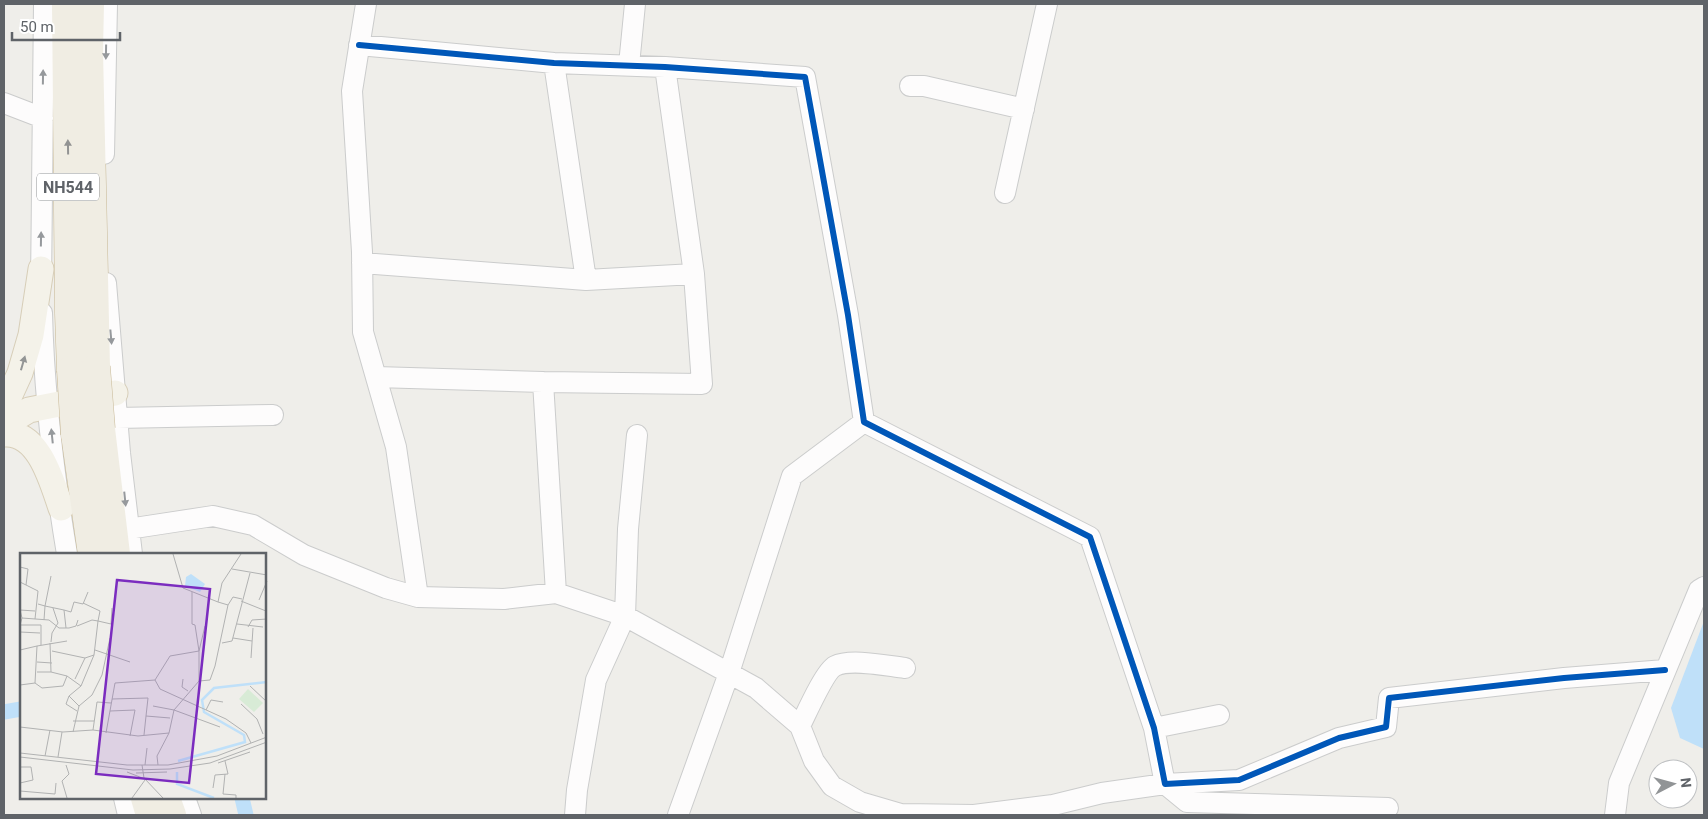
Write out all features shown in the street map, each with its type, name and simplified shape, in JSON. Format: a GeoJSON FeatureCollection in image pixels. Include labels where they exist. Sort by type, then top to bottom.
{"type":"FeatureCollection","features":[{"type":"Feature","properties":{"kind":"highway","name":"NH544"},"geometry":{"type":"LineString","coordinates":[[66,4],[69,313],[98,427],[116,553]]}},
{"type":"Feature","properties":{"kind":"highway","name":"NH544"},"geometry":{"type":"LineString","coordinates":[[84,369],[90,4]]}},
{"type":"Feature","properties":{"kind":"highway","name":"NH544"},"geometry":{"type":"LineString","coordinates":[[92,553],[98,427]]}},
{"type":"Feature","properties":{"kind":"highway"},"geometry":{"type":"LineString","coordinates":[[145,799],[150,815]]}},
{"type":"Feature","properties":{"kind":"highway"},"geometry":{"type":"LineString","coordinates":[[166,799],[172,815]]}},
{"type":"Feature","properties":{"kind":"main road"},"geometry":{"type":"LineString","coordinates":[[4,408],[20,373],[31,335],[41,269]]}},
{"type":"Feature","properties":{"kind":"main road"},"geometry":{"type":"LineString","coordinates":[[4,425],[29,410],[115,393]]}},
{"type":"Feature","properties":{"kind":"main road"},"geometry":{"type":"LineString","coordinates":[[4,434],[19,436],[30,444],[40,456],[48,470],[61,508]]}},
{"type":"Feature","properties":{"kind":"street"},"geometry":{"type":"LineString","coordinates":[[44,4],[41,269],[43,357],[67,553]]}},
{"type":"Feature","properties":{"kind":"street"},"geometry":{"type":"LineString","coordinates":[[107,4],[104,261],[115,393],[98,427],[128,529],[132,553]]}},
{"type":"Feature","properties":{"kind":"street"},"geometry":{"type":"LineString","coordinates":[[366,4],[352,91],[362,263],[363,332],[396,447],[418,597]]}},
{"type":"Feature","properties":{"kind":"street"},"geometry":{"type":"LineString","coordinates":[[629,65],[635,4]]}},
{"type":"Feature","properties":{"kind":"street"},"geometry":{"type":"LineString","coordinates":[[1005,193],[1047,4]]}},
{"type":"Feature","properties":{"kind":"street"},"geometry":{"type":"LineString","coordinates":[[359,45],[554,63],[629,65],[806,77],[848,315],[864,422]]}},
{"type":"Feature","properties":{"kind":"street"},"geometry":{"type":"LineString","coordinates":[[554,63],[586,280]]}},
{"type":"Feature","properties":{"kind":"street"},"geometry":{"type":"LineString","coordinates":[[376,377],[702,384],[694,274],[664,67]]}},
{"type":"Feature","properties":{"kind":"street"},"geometry":{"type":"LineString","coordinates":[[910,86],[924,86],[1024,109]]}},
{"type":"Feature","properties":{"kind":"street"},"geometry":{"type":"LineString","coordinates":[[4,103],[43,118]]}},
{"type":"Feature","properties":{"kind":"street"},"geometry":{"type":"LineString","coordinates":[[362,263],[586,280],[694,274]]}},
{"type":"Feature","properties":{"kind":"street"},"geometry":{"type":"LineString","coordinates":[[543,382],[556,593]]}},
{"type":"Feature","properties":{"kind":"street"},"geometry":{"type":"LineString","coordinates":[[98,427],[273,415]]}},
{"type":"Feature","properties":{"kind":"street"},"geometry":{"type":"LineString","coordinates":[[678,815],[729,673],[792,476],[864,422]]}},
{"type":"Feature","properties":{"kind":"street"},"geometry":{"type":"LineString","coordinates":[[864,422],[1090,537],[1154,728],[1165,784],[1187,802],[1388,808]]}},
{"type":"Feature","properties":{"kind":"street"},"geometry":{"type":"LineString","coordinates":[[574,815],[596,680],[625,616],[628,529],[637,435]]}},
{"type":"Feature","properties":{"kind":"street"},"geometry":{"type":"LineString","coordinates":[[128,529],[213,516],[254,525],[304,555],[386,588],[418,597],[504,599],[556,593],[625,616],[756,688],[800,726],[814,761],[832,786],[860,802],[901,814],[974,815],[1053,805],[1102,793],[1165,784],[1239,780],[1339,738],[1386,727],[1389,698],[1564,678],[1665,670]]}},
{"type":"Feature","properties":{"kind":"street"},"geometry":{"type":"LineString","coordinates":[[1615,815],[1619,783],[1699,590],[1704,587]]}},
{"type":"Feature","properties":{"kind":"street"},"geometry":{"type":"LineString","coordinates":[[800,726],[827,674],[834,666],[851,663],[905,668]]}},
{"type":"Feature","properties":{"kind":"street"},"geometry":{"type":"LineString","coordinates":[[1154,728],[1219,715]]}},
{"type":"Feature","properties":{"kind":"street"},"geometry":{"type":"LineString","coordinates":[[124,799],[128,815]]}},
{"type":"Feature","properties":{"kind":"street"},"geometry":{"type":"LineString","coordinates":[[185,799],[191,815]]}},
{"type":"Feature","properties":{"kind":"water"},"geometry":{"type":"Polygon","coordinates":[[[1704,621],[1704,749],[1680,738],[1671,708],[1704,621]]]}},
{"type":"Feature","properties":{"kind":"waterway"},"geometry":{"type":"LineString","coordinates":[[4,712],[20,709]]}},
{"type":"Feature","properties":{"kind":"waterway"},"geometry":{"type":"LineString","coordinates":[[242,799],[246,815]]}},
{"type":"Feature","properties":{"kind":"cycle path"},"geometry":{"type":"LineString","coordinates":[[359,45],[554,63],[665,67],[805,77],[848,315],[864,422],[1090,537],[1154,728],[1165,784],[1239,780],[1339,738],[1386,727],[1389,698],[1564,678],[1665,670]]}}]}
